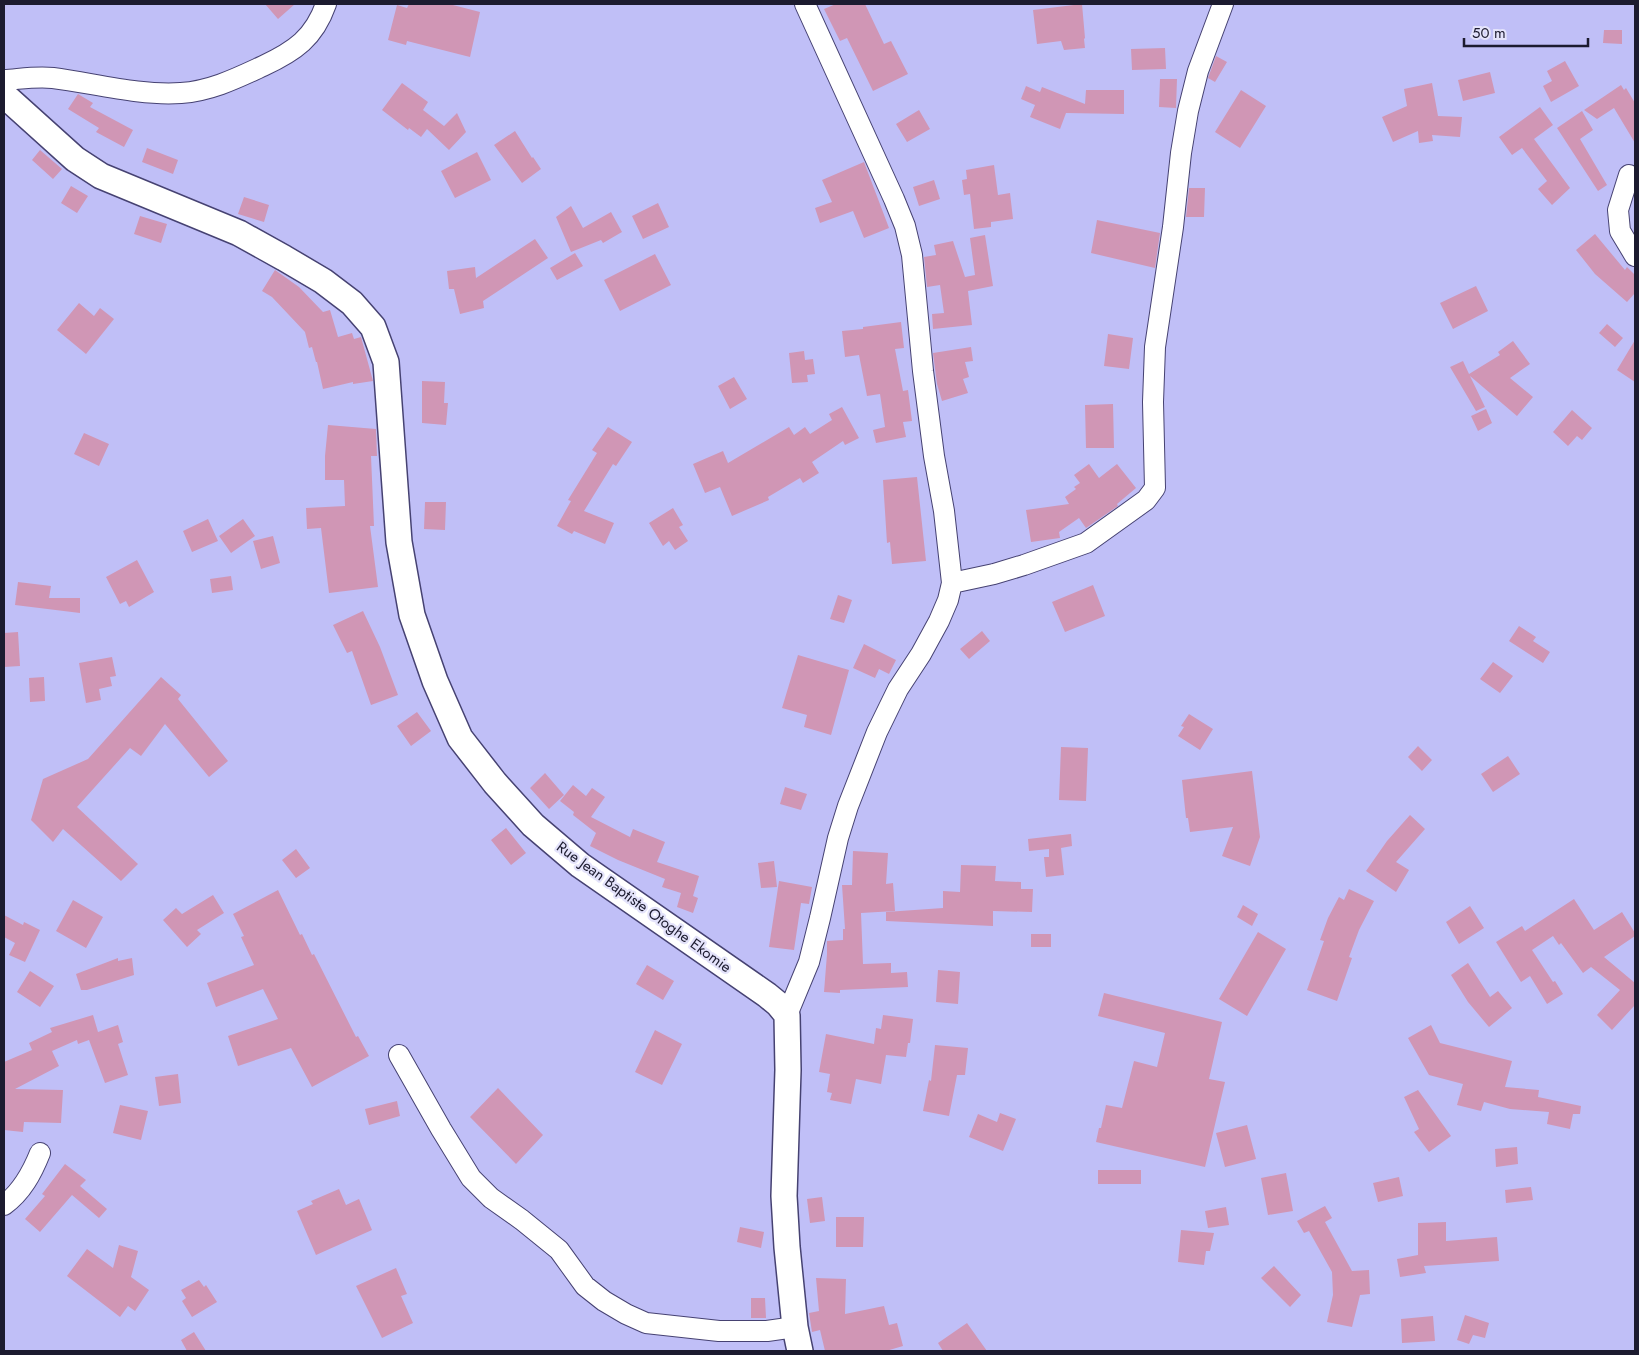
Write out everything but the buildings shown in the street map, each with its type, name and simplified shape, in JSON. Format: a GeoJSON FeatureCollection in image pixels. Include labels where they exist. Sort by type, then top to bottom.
{"type":"FeatureCollection","features":[{"type":"Feature","properties":{"kind":"street"},"geometry":{"type":"LineString","coordinates":[[11,97],[51,77],[105,87],[160,93],[182,93],[226,83],[282,57],[305,40],[321,16],[326,4]]}},
{"type":"Feature","properties":{"kind":"street"},"geometry":{"type":"LineString","coordinates":[[800,1351],[795,1327],[784,1196],[788,1070],[787,1015],[809,962],[838,838],[848,806],[877,732],[898,690],[939,621],[948,600],[952,583],[944,511],[934,456],[923,371],[910,245],[890,190],[805,4]]}},
{"type":"Feature","properties":{"kind":"street"},"geometry":{"type":"LineString","coordinates":[[952,583],[1024,566],[1086,543],[1146,500],[1156,488],[1153,402],[1155,347],[1173,227],[1181,154],[1188,111],[1198,71],[1223,4]]}},
{"type":"Feature","properties":{"kind":"street","name":"Rue Jean Baptiste Otoghe Ekomie"},"geometry":{"type":"LineString","coordinates":[[11,97],[75,159],[101,176],[239,233],[324,281],[352,303],[373,327],[386,362],[399,542],[412,615],[435,681],[460,738],[495,782],[534,825],[567,854],[580,865],[767,994],[787,1015]]}},
{"type":"Feature","properties":{"kind":"street"},"geometry":{"type":"LineString","coordinates":[[1629,175],[1618,210],[1620,231],[1635,256]]}},
{"type":"Feature","properties":{"kind":"street"},"geometry":{"type":"LineString","coordinates":[[400,1055],[471,1178],[491,1198],[559,1250],[586,1286],[604,1301],[646,1323],[719,1332],[767,1331],[795,1327]]}},
{"type":"Feature","properties":{"kind":"street"},"geometry":{"type":"LineString","coordinates":[[4,1205],[15,1197],[32,1173],[40,1153]]}}]}
